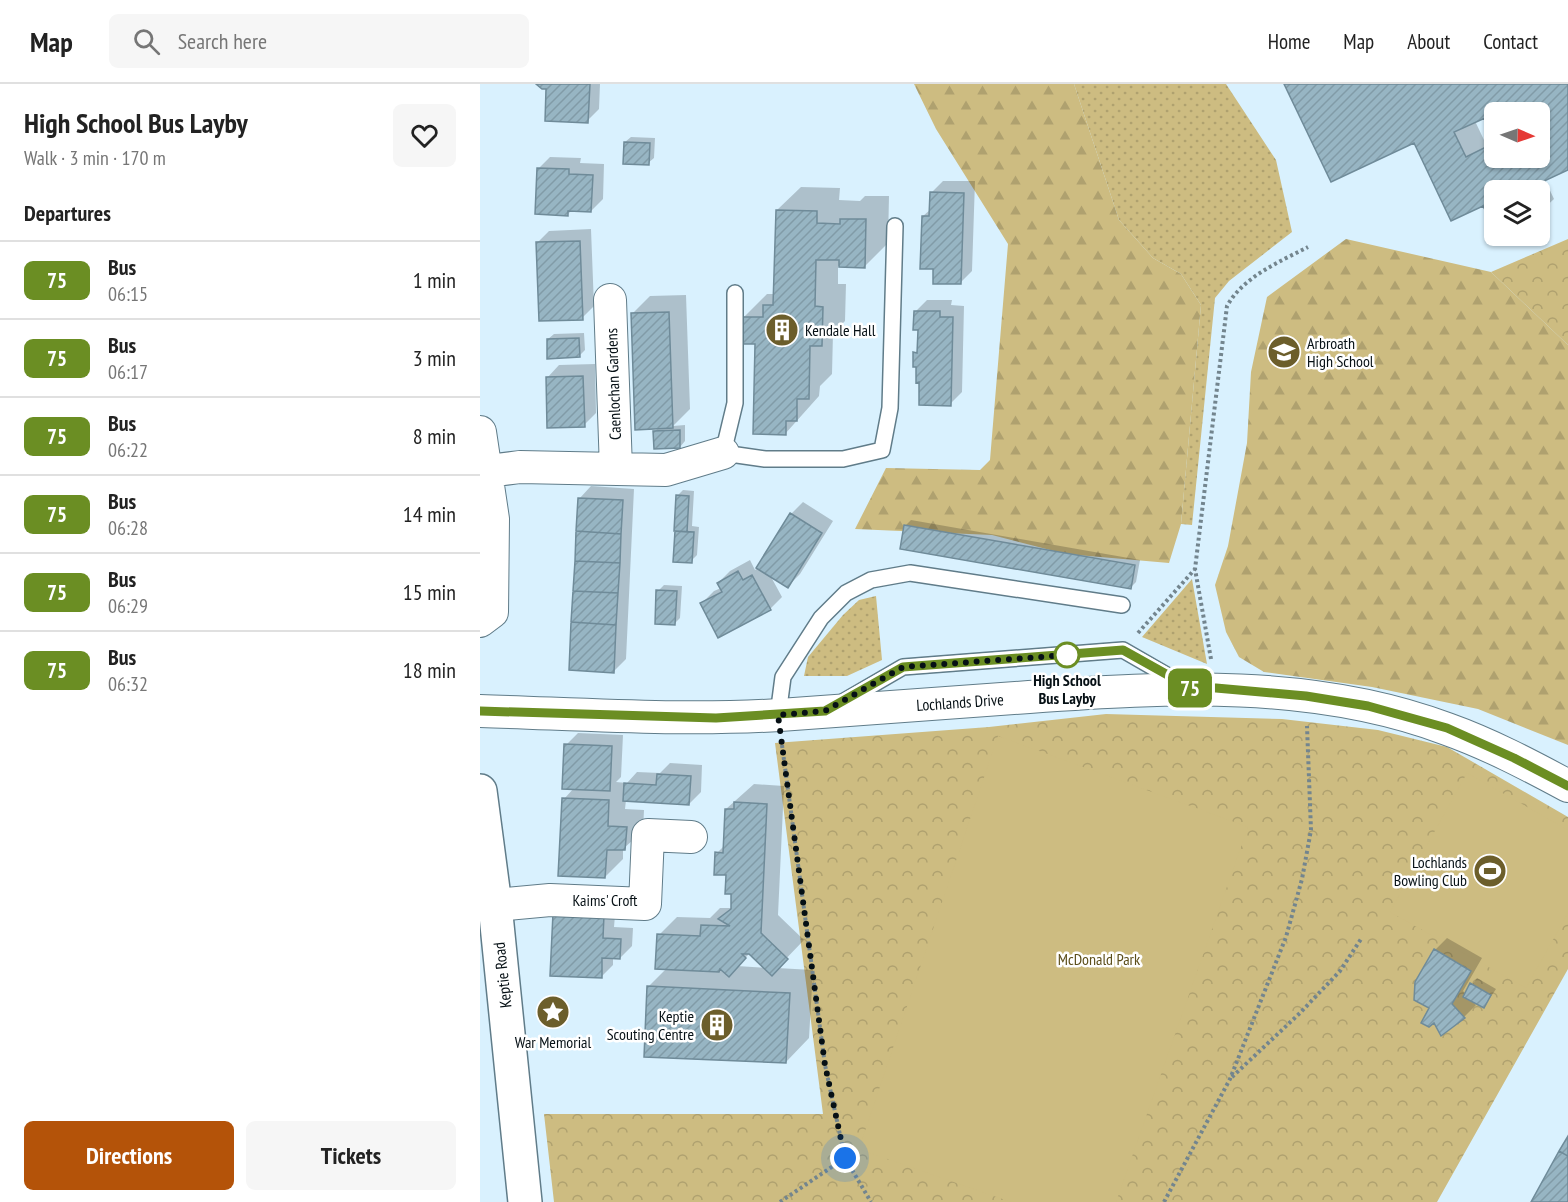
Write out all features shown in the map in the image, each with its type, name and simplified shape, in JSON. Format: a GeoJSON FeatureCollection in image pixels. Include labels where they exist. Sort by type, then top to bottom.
{"type":"FeatureCollection","features":[{"type":"Feature","properties":{"kind":"main road","name":"Keptie Road"},"geometry":{"type":"LineString","coordinates":[[480,791],[495,905],[524,1199]]}},
{"type":"Feature","properties":{"kind":"street","name":"Caenlochan Gardens"},"geometry":{"type":"LineString","coordinates":[[610,300],[616,469]]}},
{"type":"Feature","properties":{"kind":"street"},"geometry":{"type":"LineString","coordinates":[[480,432],[483,472],[493,519],[492,612],[480,621]]}},
{"type":"Feature","properties":{"kind":"street"},"geometry":{"type":"LineString","coordinates":[[483,472],[520,467],[666,470],[723,453]]}},
{"type":"Feature","properties":{"kind":"street","name":"Lochlands Drive"},"geometry":{"type":"LineString","coordinates":[[480,711],[716,718],[1122,690],[1203,688],[1306,696],[1368,706],[1447,728],[1514,758],[1568,786]]}},
{"type":"Feature","properties":{"kind":"street","name":"Kaims' Croft"},"geometry":{"type":"LineString","coordinates":[[495,905],[550,900],[645,904],[648,835],[691,837]]}},
{"type":"Feature","properties":{"kind":"lane"},"geometry":{"type":"LineString","coordinates":[[735,293],[735,403],[723,453],[765,459],[843,459],[882,450],[890,408],[895,226]]}},
{"type":"Feature","properties":{"kind":"lane"},"geometry":{"type":"LineString","coordinates":[[778,715],[783,677],[821,618],[846,593],[871,580],[910,573],[1122,605]]}},
{"type":"Feature","properties":{"kind":"lane"},"geometry":{"type":"LineString","coordinates":[[825,711],[903,667],[1123,650],[1203,688]]}},
{"type":"Feature","properties":{"kind":"path"},"geometry":{"type":"LineString","coordinates":[[1203,688],[1195,569],[1227,306],[1235,292],[1271,266],[1308,247]]}},
{"type":"Feature","properties":{"kind":"path"},"geometry":{"type":"LineString","coordinates":[[1123,650],[1195,569]]}},
{"type":"Feature","properties":{"kind":"path"},"geometry":{"type":"LineString","coordinates":[[1164,1202],[1230,1079],[1286,937],[1305,868],[1311,830],[1306,696]]}},
{"type":"Feature","properties":{"kind":"path"},"geometry":{"type":"LineString","coordinates":[[778,715],[825,1065],[845,1158],[871,1202]]}},
{"type":"Feature","properties":{"kind":"path"},"geometry":{"type":"LineString","coordinates":[[1230,1079],[1300,1013],[1340,970],[1361,939]]}},
{"type":"Feature","properties":{"kind":"path"},"geometry":{"type":"LineString","coordinates":[[780,1202],[845,1158]]}},
{"type":"Feature","properties":{"kind":"green space"},"geometry":{"type":"Polygon","coordinates":[[[914,84],[1074,84],[1119,220],[1153,258],[1181,274],[1201,305],[1181,524],[1169,563],[1066,554],[992,535],[855,529],[886,468],[980,470],[990,460],[1008,244],[936,129],[914,84]]]}},
{"type":"Feature","properties":{"kind":"green space"},"geometry":{"type":"Polygon","coordinates":[[[1074,84],[1226,84],[1276,160],[1292,232],[1229,281],[1215,298],[1192,525],[1181,524],[1201,305],[1181,274],[1153,258],[1119,220],[1074,84]]]}},
{"type":"Feature","properties":{"kind":"green space"},"geometry":{"type":"Polygon","coordinates":[[[1346,239],[1491,272],[1568,345],[1568,745],[1478,709],[1372,687],[1264,672],[1239,657],[1226,632],[1215,585],[1228,546],[1247,443],[1251,372],[1267,297],[1346,239]]]}},
{"type":"Feature","properties":{"kind":"green space"},"geometry":{"type":"Polygon","coordinates":[[[1568,239],[1568,345],[1491,272],[1568,239]]]}},
{"type":"Feature","properties":{"kind":"green space"},"geometry":{"type":"Polygon","coordinates":[[[1192,579],[1207,664],[1142,637],[1192,579]]]}},
{"type":"Feature","properties":{"kind":"green space"},"geometry":{"type":"Polygon","coordinates":[[[876,596],[882,660],[847,676],[804,676],[808,657],[843,615],[859,600],[876,596]]]}},
{"type":"Feature","properties":{"kind":"green space","name":"McDonald Park"},"geometry":{"type":"Polygon","coordinates":[[[1106,714],[1282,719],[1378,730],[1447,747],[1568,817],[1568,969],[1437,1202],[554,1202],[544,1114],[823,1114],[775,743],[989,727],[1106,714]]]}},
{"type":"Feature","properties":{"kind":"green space"},"geometry":{"type":"Polygon","coordinates":[[[998,736],[1248,827],[1116,1202],[1011,1202],[859,1149],[998,736]]]}},
{"type":"Feature","properties":{"kind":"green space","name":"Lochlands Bowling Club"},"geometry":{"type":"Polygon","coordinates":[[[1467,773],[1568,830],[1568,913],[1526,988],[1390,912],[1467,773]]]}},
{"type":"Feature","properties":{"kind":"building"},"geometry":{"type":"Polygon","coordinates":[[[536,84],[590,84],[588,123],[545,121],[546,89],[536,84]]]}},
{"type":"Feature","properties":{"kind":"building"},"geometry":{"type":"Polygon","coordinates":[[[1284,84],[1568,84],[1568,170],[1546,180],[1484,180],[1484,208],[1483,206],[1451,221],[1414,143],[1331,182],[1284,84]]]}},
{"type":"Feature","properties":{"kind":"building"},"geometry":{"type":"Polygon","coordinates":[[[624,142],[650,143],[649,165],[623,164],[624,142]]]}},
{"type":"Feature","properties":{"kind":"building"},"geometry":{"type":"Polygon","coordinates":[[[537,168],[569,169],[569,174],[593,175],[591,212],[568,211],[568,216],[535,214],[537,168]]]}},
{"type":"Feature","properties":{"kind":"building"},"geometry":{"type":"Polygon","coordinates":[[[930,192],[964,193],[961,284],[933,284],[933,269],[920,269],[922,216],[929,216],[930,192]]]}},
{"type":"Feature","properties":{"kind":"building","name":"Kendale Hall"},"geometry":{"type":"Polygon","coordinates":[[[776,210],[817,211],[817,223],[840,224],[840,219],[866,219],[865,268],[839,267],[839,260],[816,260],[815,306],[823,307],[822,346],[810,346],[809,399],[797,399],[797,421],[786,421],[786,435],[753,434],[755,344],[742,344],[742,317],[763,317],[763,305],[773,305],[776,210]]]}},
{"type":"Feature","properties":{"kind":"building"},"geometry":{"type":"Polygon","coordinates":[[[580,241],[583,320],[539,321],[536,242],[580,241]]]}},
{"type":"Feature","properties":{"kind":"building"},"geometry":{"type":"Polygon","coordinates":[[[914,311],[940,311],[940,317],[953,317],[951,406],[919,405],[919,382],[916,383],[916,367],[913,367],[913,352],[917,353],[918,330],[913,330],[914,311]]]}},
{"type":"Feature","properties":{"kind":"building"},"geometry":{"type":"Polygon","coordinates":[[[669,312],[673,428],[635,430],[631,313],[669,312]]]}},
{"type":"Feature","properties":{"kind":"building"},"geometry":{"type":"Polygon","coordinates":[[[579,338],[580,357],[547,359],[547,339],[579,338]]]}},
{"type":"Feature","properties":{"kind":"building"},"geometry":{"type":"Polygon","coordinates":[[[583,376],[585,427],[547,428],[546,377],[583,376]]]}},
{"type":"Feature","properties":{"kind":"building"},"geometry":{"type":"Polygon","coordinates":[[[680,430],[680,448],[654,449],[653,431],[680,430]]]}},
{"type":"Feature","properties":{"kind":"building"},"geometry":{"type":"Polygon","coordinates":[[[676,495],[689,496],[687,532],[674,531],[676,495]]]}},
{"type":"Feature","properties":{"kind":"building"},"geometry":{"type":"Polygon","coordinates":[[[578,498],[623,500],[621,534],[576,531],[578,498]]]}},
{"type":"Feature","properties":{"kind":"building"},"geometry":{"type":"Polygon","coordinates":[[[790,513],[822,533],[788,588],[756,568],[790,513]]]}},
{"type":"Feature","properties":{"kind":"building"},"geometry":{"type":"Polygon","coordinates":[[[904,525],[1135,565],[1131,589],[900,549],[904,525]]]}},
{"type":"Feature","properties":{"kind":"building"},"geometry":{"type":"Polygon","coordinates":[[[576,531],[621,534],[620,563],[575,561],[576,531]]]}},
{"type":"Feature","properties":{"kind":"building"},"geometry":{"type":"Polygon","coordinates":[[[675,531],[694,532],[692,563],[673,562],[675,531]]]}},
{"type":"Feature","properties":{"kind":"building"},"geometry":{"type":"Polygon","coordinates":[[[575,561],[620,563],[618,593],[573,591],[575,561]]]}},
{"type":"Feature","properties":{"kind":"building"},"geometry":{"type":"Polygon","coordinates":[[[738,571],[743,580],[752,575],[771,610],[718,638],[700,603],[722,592],[717,583],[738,571]]]}},
{"type":"Feature","properties":{"kind":"building"},"geometry":{"type":"Polygon","coordinates":[[[656,590],[677,591],[675,625],[655,624],[656,590]]]}},
{"type":"Feature","properties":{"kind":"building"},"geometry":{"type":"Polygon","coordinates":[[[573,591],[618,593],[616,625],[571,622],[573,591]]]}},
{"type":"Feature","properties":{"kind":"building"},"geometry":{"type":"Polygon","coordinates":[[[571,622],[616,625],[614,673],[569,670],[571,622]]]}},
{"type":"Feature","properties":{"kind":"building"},"geometry":{"type":"Polygon","coordinates":[[[564,744],[612,746],[610,791],[562,789],[564,744]]]}},
{"type":"Feature","properties":{"kind":"building"},"geometry":{"type":"Polygon","coordinates":[[[657,774],[691,776],[689,805],[623,801],[624,783],[656,785],[657,774]]]}},
{"type":"Feature","properties":{"kind":"building"},"geometry":{"type":"Polygon","coordinates":[[[562,798],[609,800],[608,826],[627,827],[625,850],[607,850],[605,878],[558,876],[562,798]]]}},
{"type":"Feature","properties":{"kind":"building"},"geometry":{"type":"Polygon","coordinates":[[[734,802],[767,804],[761,933],[788,959],[772,976],[749,954],[742,954],[746,958],[729,977],[720,969],[719,972],[655,969],[657,934],[700,936],[701,925],[730,926],[718,919],[731,909],[731,894],[725,894],[726,875],[714,875],[715,852],[723,853],[725,809],[734,809],[734,802]]]}},
{"type":"Feature","properties":{"kind":"building"},"geometry":{"type":"Polygon","coordinates":[[[553,913],[604,915],[603,938],[621,939],[620,959],[602,958],[602,978],[550,976],[553,913]]]}},
{"type":"Feature","properties":{"kind":"building"},"geometry":{"type":"Polygon","coordinates":[[[1434,949],[1471,971],[1452,1004],[1465,1018],[1441,1036],[1434,1023],[1429,1027],[1421,1023],[1429,1008],[1414,1000],[1415,982],[1434,949]]]}},
{"type":"Feature","properties":{"kind":"building"},"geometry":{"type":"Polygon","coordinates":[[[1470,983],[1491,995],[1484,1008],[1463,997],[1470,983]]]}},
{"type":"Feature","properties":{"kind":"building","name":"Keptie Scouting Centre"},"geometry":{"type":"Polygon","coordinates":[[[647,986],[790,993],[786,1063],[644,1057],[647,986]]]}},
{"type":"Feature","properties":{"kind":"building"},"geometry":{"type":"Polygon","coordinates":[[[1568,1136],[1568,1156],[1559,1151],[1568,1136]]]}},
{"type":"Feature","properties":{"kind":"building"},"geometry":{"type":"Polygon","coordinates":[[[1559,1151],[1568,1156],[1568,1202],[1531,1202],[1559,1151]]]}},
{"type":"Feature","properties":{"kind":"bus line","name":"75"},"geometry":{"type":"LineString","coordinates":[[480,711],[716,718],[825,711],[903,667],[1123,650],[1191,688],[1306,696],[1368,706],[1447,728],[1514,758],[1568,786]]}},
{"type":"Feature","properties":{"kind":"place","name":"Kendale Hall"},"geometry":{"type":"Point","coordinates":[782,330]}},
{"type":"Feature","properties":{"kind":"place","name":"Arbroath High School"},"geometry":{"type":"Point","coordinates":[1284,352]}},
{"type":"Feature","properties":{"kind":"place","name":"High School Bus Layby"},"geometry":{"type":"Point","coordinates":[1067,655]}},
{"type":"Feature","properties":{"kind":"place","name":"Lochlands Bowling Club"},"geometry":{"type":"Point","coordinates":[1490,871]}},
{"type":"Feature","properties":{"kind":"place","name":"War Memorial"},"geometry":{"type":"Point","coordinates":[553,1012]}},
{"type":"Feature","properties":{"kind":"place","name":"Keptie Scouting Centre"},"geometry":{"type":"Point","coordinates":[717,1025]}},
{"type":"Feature","properties":{"kind":"route"},"geometry":{"type":"LineString","coordinates":[[845,1158],[825,1065],[778,715],[825,711],[903,667],[1067,655]]}}]}
